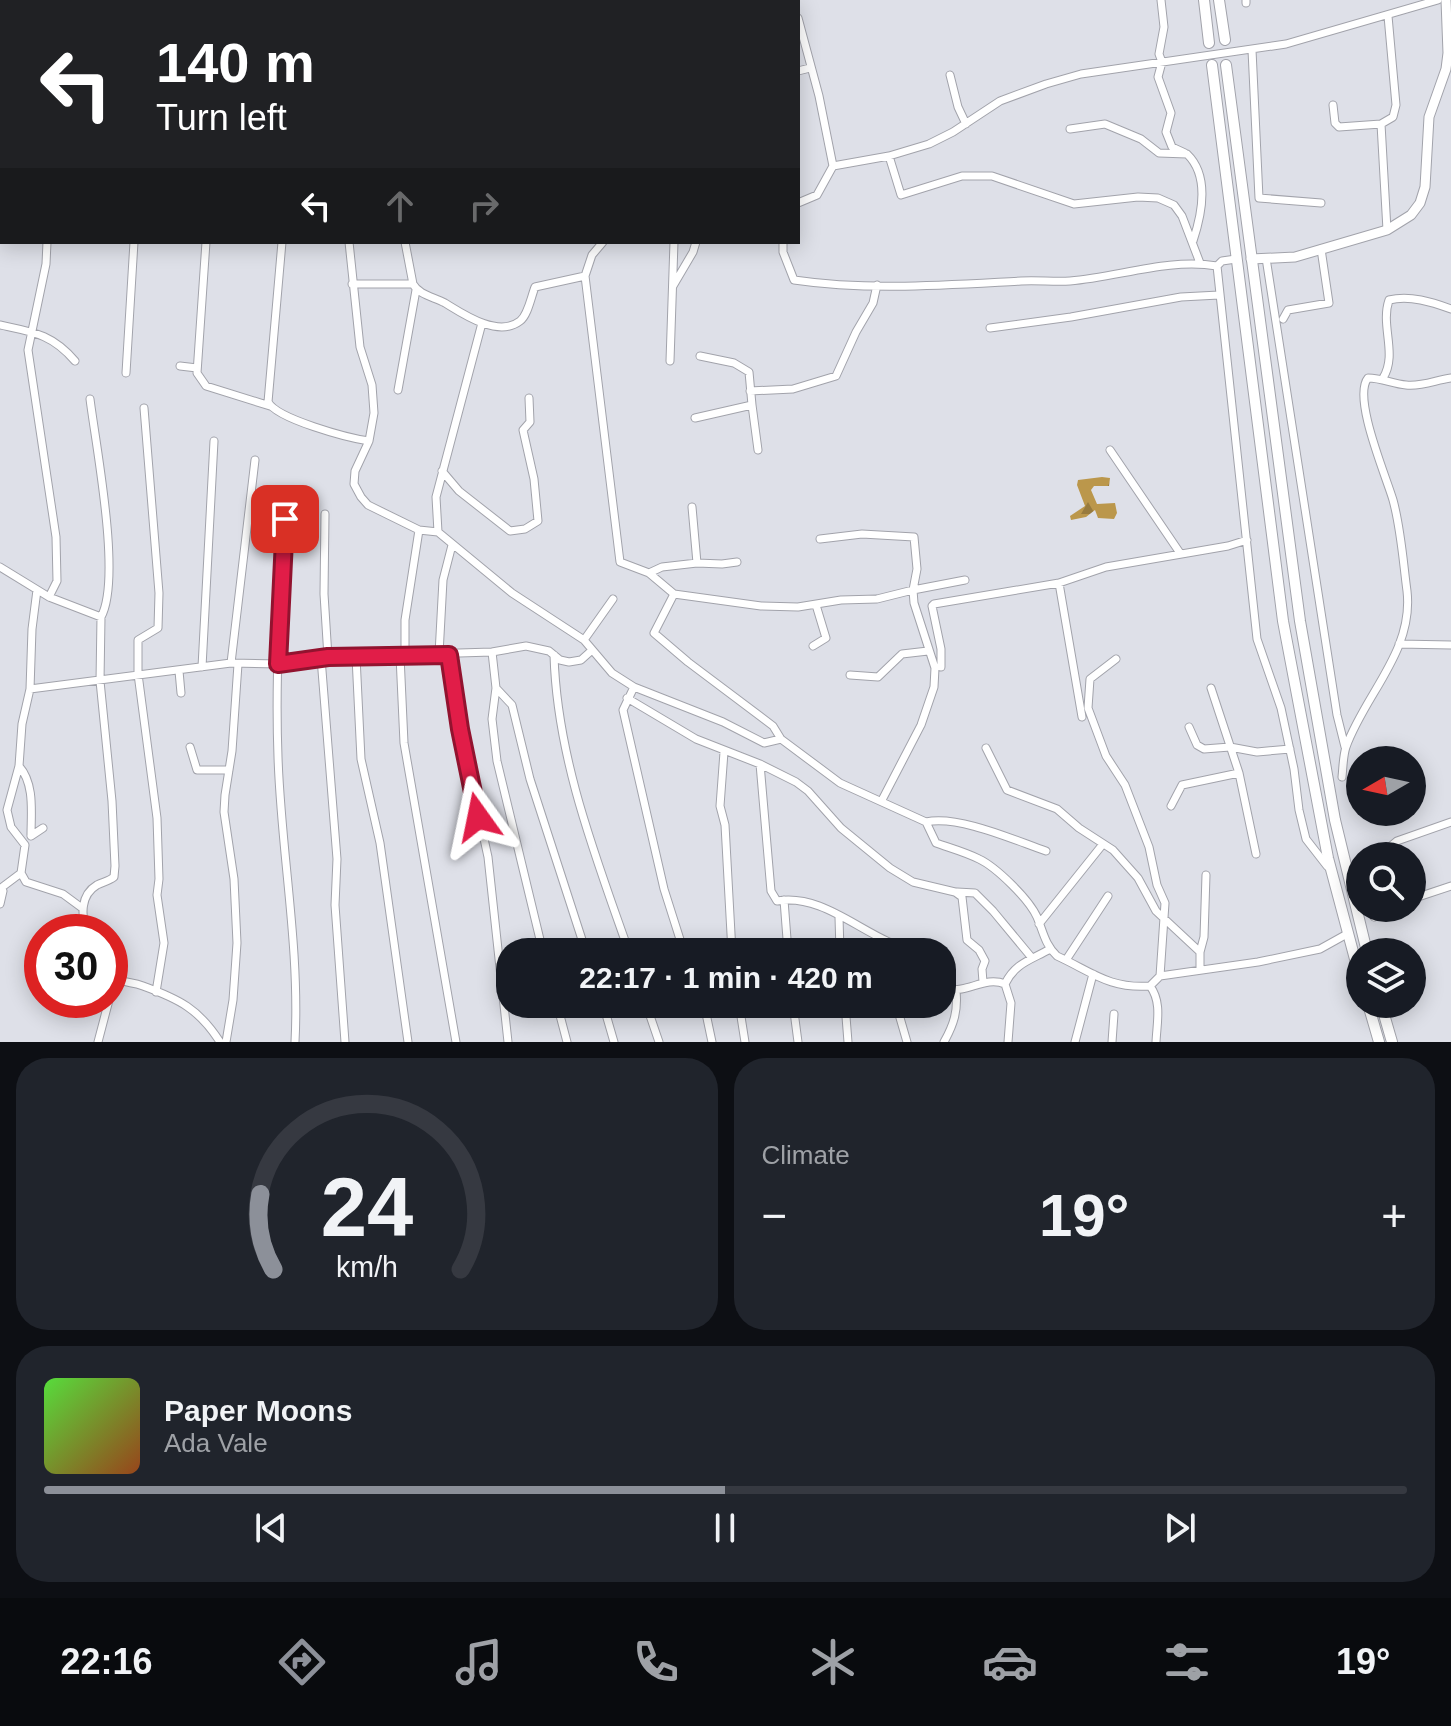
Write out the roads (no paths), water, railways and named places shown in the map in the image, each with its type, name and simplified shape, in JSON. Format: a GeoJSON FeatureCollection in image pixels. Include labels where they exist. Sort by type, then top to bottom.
{"type":"FeatureCollection","features":[{"type":"Feature","properties":{"kind":"main road"},"geometry":{"type":"LineString","coordinates":[[1204,0],[1209,43]]}},
{"type":"Feature","properties":{"kind":"main road"},"geometry":{"type":"LineString","coordinates":[[1219,0],[1225,40]]}},
{"type":"Feature","properties":{"kind":"main road"},"geometry":{"type":"LineString","coordinates":[[1212,65],[1283,621],[1331,871],[1348,938]]}},
{"type":"Feature","properties":{"kind":"main road"},"geometry":{"type":"LineString","coordinates":[[1226,65],[1300,621],[1335,820],[1364,938]]}},
{"type":"Feature","properties":{"kind":"main road"},"geometry":{"type":"LineString","coordinates":[[1372,1018],[1379,1042]]}},
{"type":"Feature","properties":{"kind":"main road"},"geometry":{"type":"LineString","coordinates":[[1385,1018],[1392,1042]]}},
{"type":"Feature","properties":{"kind":"street"},"geometry":{"type":"LineString","coordinates":[[1161,0],[1164,27],[1158,77],[1171,113],[1167,140],[1172,147],[1196,162],[1202,193],[1199,224],[1193,244]]}},
{"type":"Feature","properties":{"kind":"street"},"geometry":{"type":"LineString","coordinates":[[833,166],[889,156],[929,144],[1000,101],[1081,74],[1286,44],[1438,0]]}},
{"type":"Feature","properties":{"kind":"street"},"geometry":{"type":"LineString","coordinates":[[1251,259],[1295,257],[1387,230],[1411,215],[1420,203],[1425,187],[1429,117],[1446,69],[1446,0]]}},
{"type":"Feature","properties":{"kind":"street"},"geometry":{"type":"LineString","coordinates":[[1333,105],[1335,123],[1339,127],[1381,124],[1393,117],[1396,105],[1388,16]]}},
{"type":"Feature","properties":{"kind":"street"},"geometry":{"type":"LineString","coordinates":[[800,26],[819,96],[833,166],[817,195],[800,202]]}},
{"type":"Feature","properties":{"kind":"street"},"geometry":{"type":"LineString","coordinates":[[1252,50],[1259,198],[1321,203]]}},
{"type":"Feature","properties":{"kind":"street"},"geometry":{"type":"LineString","coordinates":[[800,70],[810,68]]}},
{"type":"Feature","properties":{"kind":"street"},"geometry":{"type":"LineString","coordinates":[[950,75],[966,124]]}},
{"type":"Feature","properties":{"kind":"street"},"geometry":{"type":"LineString","coordinates":[[1070,129],[1105,124],[1141,139],[1159,153],[1187,154]]}},
{"type":"Feature","properties":{"kind":"street"},"geometry":{"type":"LineString","coordinates":[[1381,124],[1387,230]]}},
{"type":"Feature","properties":{"kind":"street"},"geometry":{"type":"LineString","coordinates":[[889,156],[901,195],[962,176],[992,176],[1074,204],[1138,197],[1158,198],[1174,205],[1182,216],[1200,263]]}},
{"type":"Feature","properties":{"kind":"street"},"geometry":{"type":"LineString","coordinates":[[47,244],[37,314],[31,332],[29,367],[56,537],[57,581],[49,597]]}},
{"type":"Feature","properties":{"kind":"street"},"geometry":{"type":"LineString","coordinates":[[126,373],[134,244]]}},
{"type":"Feature","properties":{"kind":"street"},"geometry":{"type":"LineString","coordinates":[[206,244],[197,373],[206,386],[270,407],[328,432],[369,441]]}},
{"type":"Feature","properties":{"kind":"street"},"geometry":{"type":"LineString","coordinates":[[270,407],[282,244]]}},
{"type":"Feature","properties":{"kind":"street"},"geometry":{"type":"LineString","coordinates":[[349,244],[360,347],[372,385],[374,413],[369,441],[355,471],[354,484],[361,497],[368,505],[419,530],[438,532],[512,593],[584,640],[612,673],[634,687],[723,722],[764,743],[781,739]]}},
{"type":"Feature","properties":{"kind":"street"},"geometry":{"type":"LineString","coordinates":[[398,390],[415,287],[405,244]]}},
{"type":"Feature","properties":{"kind":"street"},"geometry":{"type":"LineString","coordinates":[[601,244],[592,255],[585,276],[620,562],[649,573],[674,594],[761,606],[877,599],[965,580]]}},
{"type":"Feature","properties":{"kind":"street"},"geometry":{"type":"LineString","coordinates":[[670,361],[674,244]]}},
{"type":"Feature","properties":{"kind":"street"},"geometry":{"type":"LineString","coordinates":[[673,287],[695,244]]}},
{"type":"Feature","properties":{"kind":"street"},"geometry":{"type":"LineString","coordinates":[[783,244],[794,280],[877,285],[1069,281],[1200,263],[1217,266]]}},
{"type":"Feature","properties":{"kind":"street"},"geometry":{"type":"LineString","coordinates":[[1283,319],[1288,310],[1329,303],[1321,249]]}},
{"type":"Feature","properties":{"kind":"street"},"geometry":{"type":"LineString","coordinates":[[1266,258],[1337,715],[1345,749],[1342,777]]}},
{"type":"Feature","properties":{"kind":"street"},"geometry":{"type":"LineString","coordinates":[[1236,259],[1222,261],[1217,266],[1257,639],[1281,708],[1306,839],[1331,871]]}},
{"type":"Feature","properties":{"kind":"street"},"geometry":{"type":"LineString","coordinates":[[352,284],[415,287],[447,304],[456,313],[498,326],[512,325],[523,319],[535,287],[585,276]]}},
{"type":"Feature","properties":{"kind":"street"},"geometry":{"type":"LineString","coordinates":[[750,391],[793,389],[836,376],[873,303],[877,285]]}},
{"type":"Feature","properties":{"kind":"street"},"geometry":{"type":"LineString","coordinates":[[990,328],[1181,297],[1219,295]]}},
{"type":"Feature","properties":{"kind":"street"},"geometry":{"type":"LineString","coordinates":[[1383,378],[1389,360],[1386,309],[1389,300],[1430,301],[1451,309]]}},
{"type":"Feature","properties":{"kind":"street"},"geometry":{"type":"LineString","coordinates":[[438,532],[436,497],[482,323]]}},
{"type":"Feature","properties":{"kind":"street"},"geometry":{"type":"LineString","coordinates":[[0,325],[31,332],[61,344],[75,361]]}},
{"type":"Feature","properties":{"kind":"street"},"geometry":{"type":"LineString","coordinates":[[700,356],[734,363],[749,372],[758,450]]}},
{"type":"Feature","properties":{"kind":"street"},"geometry":{"type":"LineString","coordinates":[[180,366],[197,368]]}},
{"type":"Feature","properties":{"kind":"street"},"geometry":{"type":"LineString","coordinates":[[1345,749],[1371,696],[1391,665],[1407,618],[1400,536],[1393,500],[1371,436],[1363,389],[1368,378],[1383,378],[1403,385],[1451,378]]}},
{"type":"Feature","properties":{"kind":"street"},"geometry":{"type":"LineString","coordinates":[[442,471],[469,499],[510,531],[525,529],[538,521],[534,479],[523,430],[530,422],[529,398]]}},
{"type":"Feature","properties":{"kind":"street"},"geometry":{"type":"LineString","coordinates":[[83,914],[82,908],[88,894],[95,886],[114,877],[115,866],[100,681],[101,617],[107,607],[110,564],[90,399]]}},
{"type":"Feature","properties":{"kind":"street"},"geometry":{"type":"LineString","coordinates":[[695,418],[752,405]]}},
{"type":"Feature","properties":{"kind":"street"},"geometry":{"type":"LineString","coordinates":[[144,408],[159,609],[156,631],[138,640],[138,674],[157,818],[157,895],[164,943],[156,992]]}},
{"type":"Feature","properties":{"kind":"street"},"geometry":{"type":"LineString","coordinates":[[202,667],[214,441]]}},
{"type":"Feature","properties":{"kind":"street"},"geometry":{"type":"LineString","coordinates":[[1110,450],[1180,553]]}},
{"type":"Feature","properties":{"kind":"street"},"geometry":{"type":"LineString","coordinates":[[223,1042],[233,1000],[237,943],[234,879],[224,812],[255,460]]}},
{"type":"Feature","properties":{"kind":"street"},"geometry":{"type":"LineString","coordinates":[[692,507],[697,563]]}},
{"type":"Feature","properties":{"kind":"street"},"geometry":{"type":"LineString","coordinates":[[325,514],[324,657],[337,859],[335,905],[345,1042]]}},
{"type":"Feature","properties":{"kind":"street"},"geometry":{"type":"LineString","coordinates":[[285,519],[278,664],[278,757],[296,988],[295,1042]]}},
{"type":"Feature","properties":{"kind":"street"},"geometry":{"type":"LineString","coordinates":[[419,530],[402,656],[404,743],[456,1042]]}},
{"type":"Feature","properties":{"kind":"street"},"geometry":{"type":"LineString","coordinates":[[820,539],[862,534],[914,537],[917,569],[914,603],[935,668],[930,702],[908,753],[882,800]]}},
{"type":"Feature","properties":{"kind":"street"},"geometry":{"type":"LineString","coordinates":[[941,667],[934,604],[1059,583],[1106,567],[1247,540]]}},
{"type":"Feature","properties":{"kind":"street"},"geometry":{"type":"LineString","coordinates":[[439,654],[443,580],[452,545]]}},
{"type":"Feature","properties":{"kind":"street"},"geometry":{"type":"LineString","coordinates":[[649,573],[662,567],[737,562]]}},
{"type":"Feature","properties":{"kind":"street"},"geometry":{"type":"LineString","coordinates":[[0,567],[49,597],[101,617]]}},
{"type":"Feature","properties":{"kind":"street"},"geometry":{"type":"LineString","coordinates":[[1059,583],[1082,717]]}},
{"type":"Feature","properties":{"kind":"street"},"geometry":{"type":"LineString","coordinates":[[25,845],[3,810],[19,766],[22,724],[30,689],[37,590]]}},
{"type":"Feature","properties":{"kind":"street"},"geometry":{"type":"LineString","coordinates":[[674,594],[654,633],[773,726],[781,739],[840,783],[926,822],[936,820],[975,826],[1046,851]]}},
{"type":"Feature","properties":{"kind":"street"},"geometry":{"type":"LineString","coordinates":[[584,640],[613,599]]}},
{"type":"Feature","properties":{"kind":"street"},"geometry":{"type":"LineString","coordinates":[[813,646],[826,638],[816,605]]}},
{"type":"Feature","properties":{"kind":"street"},"geometry":{"type":"LineString","coordinates":[[1399,644],[1451,645]]}},
{"type":"Feature","properties":{"kind":"street"},"geometry":{"type":"LineString","coordinates":[[30,689],[202,667],[278,664],[324,657],[449,655],[526,646],[549,651],[560,660],[575,662],[591,651]]}},
{"type":"Feature","properties":{"kind":"street"},"geometry":{"type":"LineString","coordinates":[[850,675],[878,677],[902,654],[928,651]]}},
{"type":"Feature","properties":{"kind":"street"},"geometry":{"type":"LineString","coordinates":[[492,652],[496,688],[492,719],[497,761],[540,938]]}},
{"type":"Feature","properties":{"kind":"street"},"geometry":{"type":"LineString","coordinates":[[449,655],[460,729],[488,857],[508,1042]]}},
{"type":"Feature","properties":{"kind":"street"},"geometry":{"type":"LineString","coordinates":[[554,655],[564,750],[624,938]]}},
{"type":"Feature","properties":{"kind":"street"},"geometry":{"type":"LineString","coordinates":[[356,657],[361,759],[380,843],[408,1042]]}},
{"type":"Feature","properties":{"kind":"street"},"geometry":{"type":"LineString","coordinates":[[1116,659],[1090,679],[1088,708],[1106,756],[1125,785],[1149,847],[1157,885],[1165,903],[1160,976]]}},
{"type":"Feature","properties":{"kind":"street"},"geometry":{"type":"LineString","coordinates":[[179,671],[181,693]]}},
{"type":"Feature","properties":{"kind":"street"},"geometry":{"type":"LineString","coordinates":[[634,687],[623,710],[664,889],[680,938]]}},
{"type":"Feature","properties":{"kind":"street"},"geometry":{"type":"LineString","coordinates":[[496,688],[512,705],[530,779],[581,938]]}},
{"type":"Feature","properties":{"kind":"street"},"geometry":{"type":"LineString","coordinates":[[1211,688],[1239,773],[1256,854]]}},
{"type":"Feature","properties":{"kind":"street"},"geometry":{"type":"LineString","coordinates":[[627,698],[696,739],[796,782],[841,828],[890,868],[913,882],[955,892],[975,893],[1032,958]]}},
{"type":"Feature","properties":{"kind":"street"},"geometry":{"type":"LineString","coordinates":[[1189,727],[1200,748],[1230,747],[1257,752],[1290,749]]}},
{"type":"Feature","properties":{"kind":"street"},"geometry":{"type":"LineString","coordinates":[[190,747],[197,770],[229,770]]}},
{"type":"Feature","properties":{"kind":"street"},"geometry":{"type":"LineString","coordinates":[[986,748],[1007,790],[1057,809],[1113,850],[1133,872],[1164,921],[1200,952]]}},
{"type":"Feature","properties":{"kind":"street"},"geometry":{"type":"LineString","coordinates":[[724,752],[720,806],[725,825],[731,938]]}},
{"type":"Feature","properties":{"kind":"street"},"geometry":{"type":"LineString","coordinates":[[760,764],[771,891],[777,901],[801,901],[823,906],[876,938]]}},
{"type":"Feature","properties":{"kind":"street"},"geometry":{"type":"LineString","coordinates":[[19,766],[24,771],[31,792],[31,835]]}},
{"type":"Feature","properties":{"kind":"street"},"geometry":{"type":"LineString","coordinates":[[1171,806],[1182,785],[1239,773]]}},
{"type":"Feature","properties":{"kind":"street"},"geometry":{"type":"LineString","coordinates":[[926,822],[936,843],[980,859],[1026,900],[1037,916],[1050,949],[1109,983],[1126,987],[1150,986],[1160,976],[1258,962],[1320,949],[1347,934]]}},
{"type":"Feature","properties":{"kind":"street"},"geometry":{"type":"LineString","coordinates":[[1396,842],[1451,822]]}},
{"type":"Feature","properties":{"kind":"street"},"geometry":{"type":"LineString","coordinates":[[43,828],[31,835],[25,845],[21,873],[26,882],[63,894],[82,908]]}},
{"type":"Feature","properties":{"kind":"street"},"geometry":{"type":"LineString","coordinates":[[1039,924],[1103,844]]}},
{"type":"Feature","properties":{"kind":"street"},"geometry":{"type":"LineString","coordinates":[[0,904],[1,888],[21,873]]}},
{"type":"Feature","properties":{"kind":"street"},"geometry":{"type":"LineString","coordinates":[[1200,969],[1206,875]]}},
{"type":"Feature","properties":{"kind":"street"},"geometry":{"type":"LineString","coordinates":[[1426,894],[1451,886]]}},
{"type":"Feature","properties":{"kind":"street"},"geometry":{"type":"LineString","coordinates":[[955,892],[962,897],[967,940],[979,950],[985,961],[983,982]]}},
{"type":"Feature","properties":{"kind":"street"},"geometry":{"type":"LineString","coordinates":[[1066,960],[1108,896]]}},
{"type":"Feature","properties":{"kind":"street"},"geometry":{"type":"LineString","coordinates":[[784,900],[787,938]]}},
{"type":"Feature","properties":{"kind":"street"},"geometry":{"type":"LineString","coordinates":[[839,917],[840,938]]}},
{"type":"Feature","properties":{"kind":"street"},"geometry":{"type":"LineString","coordinates":[[1008,1042],[1011,1003],[1005,984],[1011,971],[1050,949]]}},
{"type":"Feature","properties":{"kind":"street"},"geometry":{"type":"LineString","coordinates":[[1075,1042],[1093,974]]}},
{"type":"Feature","properties":{"kind":"street"},"geometry":{"type":"LineString","coordinates":[[956,1015],[956,991],[983,982],[1005,984]]}},
{"type":"Feature","properties":{"kind":"street"},"geometry":{"type":"LineString","coordinates":[[128,983],[143,986],[192,1008],[223,1042]]}},
{"type":"Feature","properties":{"kind":"street"},"geometry":{"type":"LineString","coordinates":[[1150,986],[1157,995],[1158,1003],[1156,1042]]}},
{"type":"Feature","properties":{"kind":"street"},"geometry":{"type":"LineString","coordinates":[[1112,1042],[1114,1014]]}},
{"type":"Feature","properties":{"kind":"street"},"geometry":{"type":"LineString","coordinates":[[98,1042],[104,1018]]}},
{"type":"Feature","properties":{"kind":"street"},"geometry":{"type":"LineString","coordinates":[[561,1018],[567,1042]]}},
{"type":"Feature","properties":{"kind":"street"},"geometry":{"type":"LineString","coordinates":[[607,1018],[614,1042]]}},
{"type":"Feature","properties":{"kind":"street"},"geometry":{"type":"LineString","coordinates":[[651,1018],[659,1042]]}},
{"type":"Feature","properties":{"kind":"street"},"geometry":{"type":"LineString","coordinates":[[707,1018],[712,1042]]}},
{"type":"Feature","properties":{"kind":"street"},"geometry":{"type":"LineString","coordinates":[[741,1018],[745,1042]]}},
{"type":"Feature","properties":{"kind":"street"},"geometry":{"type":"LineString","coordinates":[[795,1018],[798,1042]]}},
{"type":"Feature","properties":{"kind":"street"},"geometry":{"type":"LineString","coordinates":[[846,1018],[848,1042]]}},
{"type":"Feature","properties":{"kind":"street"},"geometry":{"type":"LineString","coordinates":[[900,1018],[907,1042]]}},
{"type":"Feature","properties":{"kind":"street"},"geometry":{"type":"LineString","coordinates":[[944,1042],[955,1018]]}}]}
